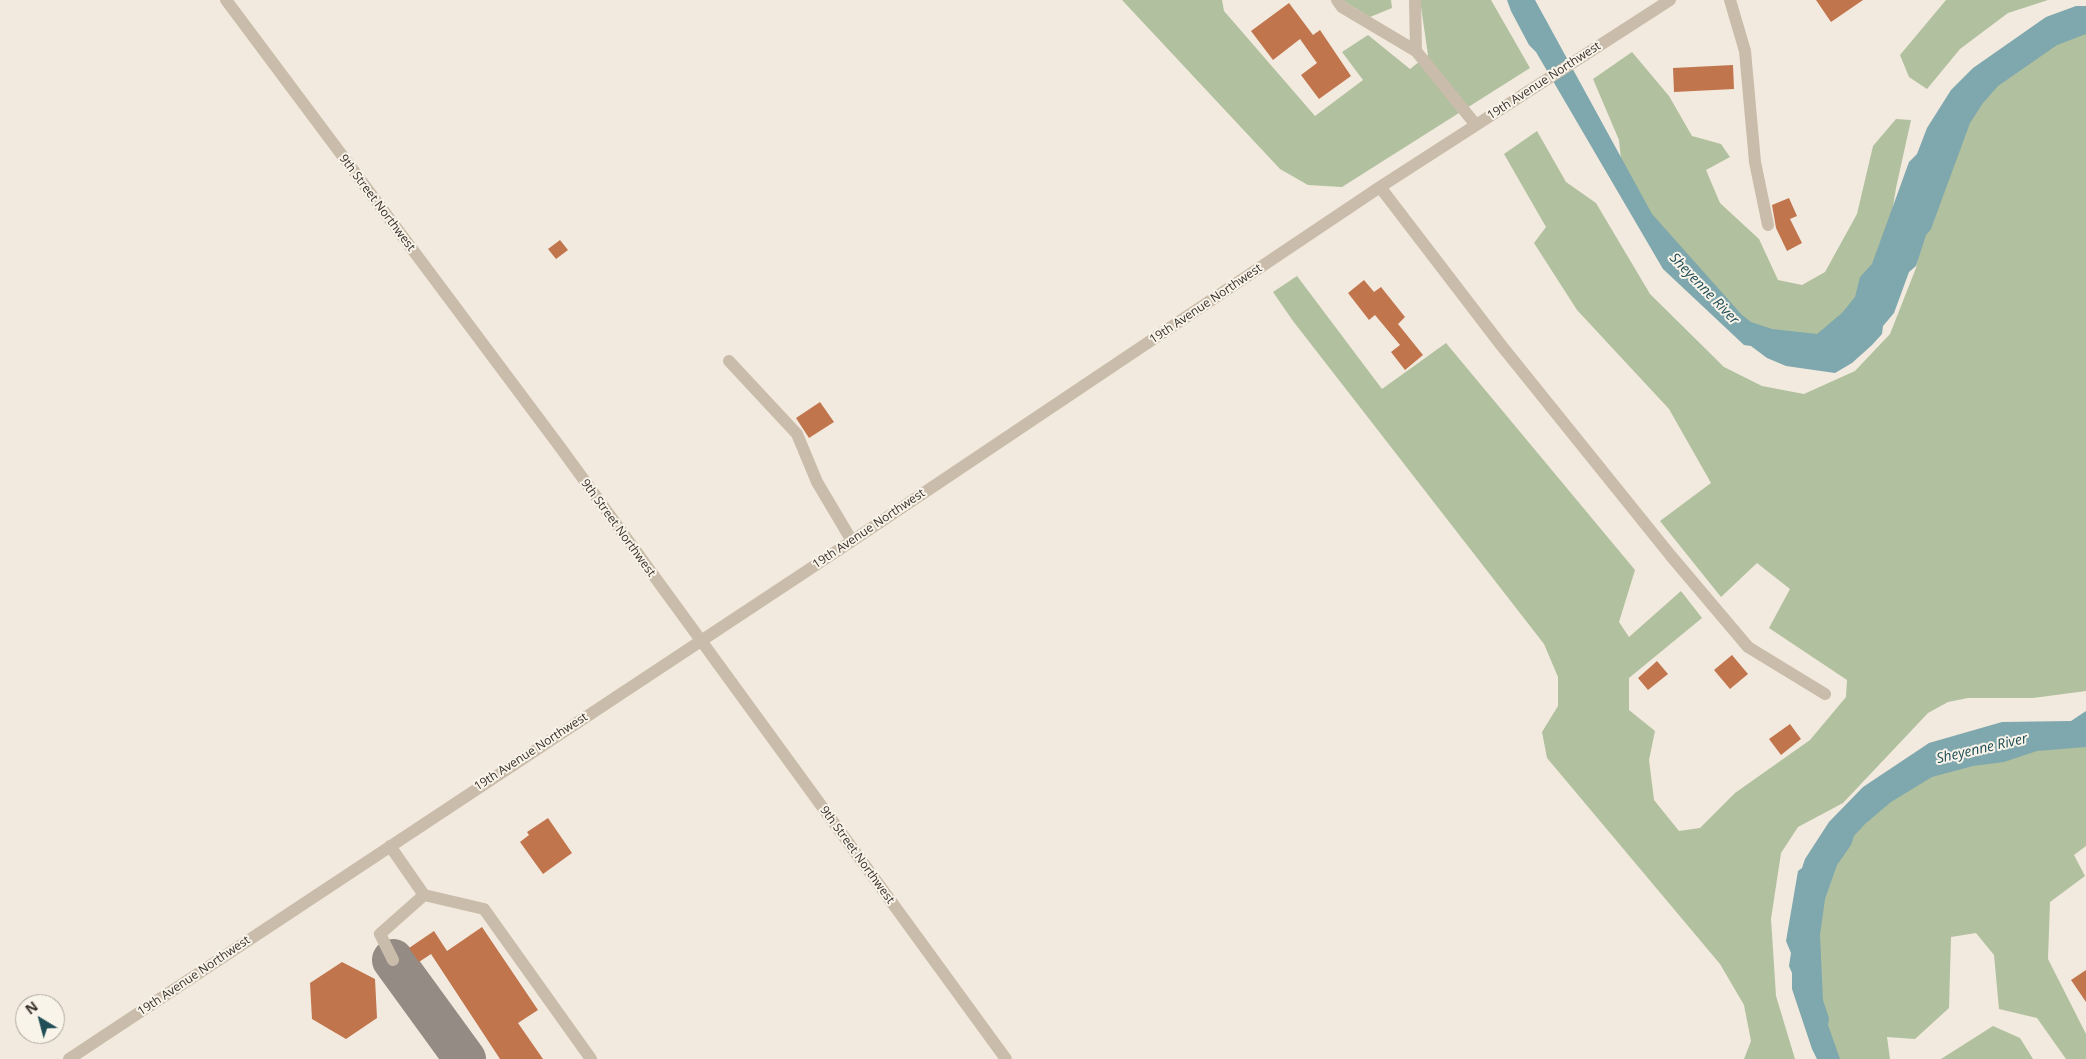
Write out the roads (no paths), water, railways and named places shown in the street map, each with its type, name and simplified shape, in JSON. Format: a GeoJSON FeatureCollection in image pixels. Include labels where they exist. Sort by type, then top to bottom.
{"type":"FeatureCollection","features":[{"type":"Feature","properties":{"kind":"street","name":"9th Street Northwest"},"geometry":{"type":"LineString","coordinates":[[226,0],[560,447],[1006,1059]]}},
{"type":"Feature","properties":{"kind":"street"},"geometry":{"type":"LineString","coordinates":[[1337,0],[1342,7],[1416,51],[1476,125]]}},
{"type":"Feature","properties":{"kind":"street"},"geometry":{"type":"LineString","coordinates":[[1414,0],[1416,51]]}},
{"type":"Feature","properties":{"kind":"street","name":"19th Avenue Northwest"},"geometry":{"type":"LineString","coordinates":[[69,1059],[701,641],[1380,187],[1670,0]]}},
{"type":"Feature","properties":{"kind":"street"},"geometry":{"type":"LineString","coordinates":[[1730,0],[1745,51],[1755,162],[1768,225]]}},
{"type":"Feature","properties":{"kind":"street"},"geometry":{"type":"LineString","coordinates":[[1380,187],[1500,345],[1671,556],[1748,647],[1825,694]]}},
{"type":"Feature","properties":{"kind":"street"},"geometry":{"type":"LineString","coordinates":[[729,361],[796,434],[817,482],[852,540]]}},
{"type":"Feature","properties":{"kind":"street"},"geometry":{"type":"LineString","coordinates":[[390,846],[424,895],[484,909],[591,1059]]}},
{"type":"Feature","properties":{"kind":"street"},"geometry":{"type":"LineString","coordinates":[[393,960],[380,934],[424,895]]}},
{"type":"Feature","properties":{"kind":"water","name":"Sheyenne River"},"geometry":{"type":"Polygon","coordinates":[[[1507,0],[1535,0],[1652,214],[1742,315],[1751,322],[1772,329],[1817,334],[1842,313],[1855,297],[1860,277],[1872,264],[1909,162],[1917,154],[1927,128],[1951,90],[1973,68],[2046,17],[2076,6],[2086,6],[2086,34],[2057,45],[1998,86],[1983,103],[1970,123],[1931,229],[1926,235],[1916,266],[1909,272],[1894,313],[1883,326],[1882,334],[1872,345],[1852,363],[1835,373],[1786,366],[1767,358],[1751,346],[1744,345],[1663,269],[1536,52],[1529,45],[1507,0]]]}},
{"type":"Feature","properties":{"kind":"water","name":"Sheyenne River"},"geometry":{"type":"Polygon","coordinates":[[[2086,711],[2086,747],[2037,751],[2004,762],[1973,766],[1932,777],[1891,802],[1854,836],[1851,845],[1837,865],[1825,899],[1820,935],[1823,1000],[1829,1018],[1828,1025],[1840,1059],[1817,1059],[1792,989],[1792,973],[1789,966],[1791,953],[1786,941],[1798,871],[1802,868],[1805,859],[1829,822],[1863,787],[1929,743],[2002,722],[2071,721],[2086,711]]]}}]}
